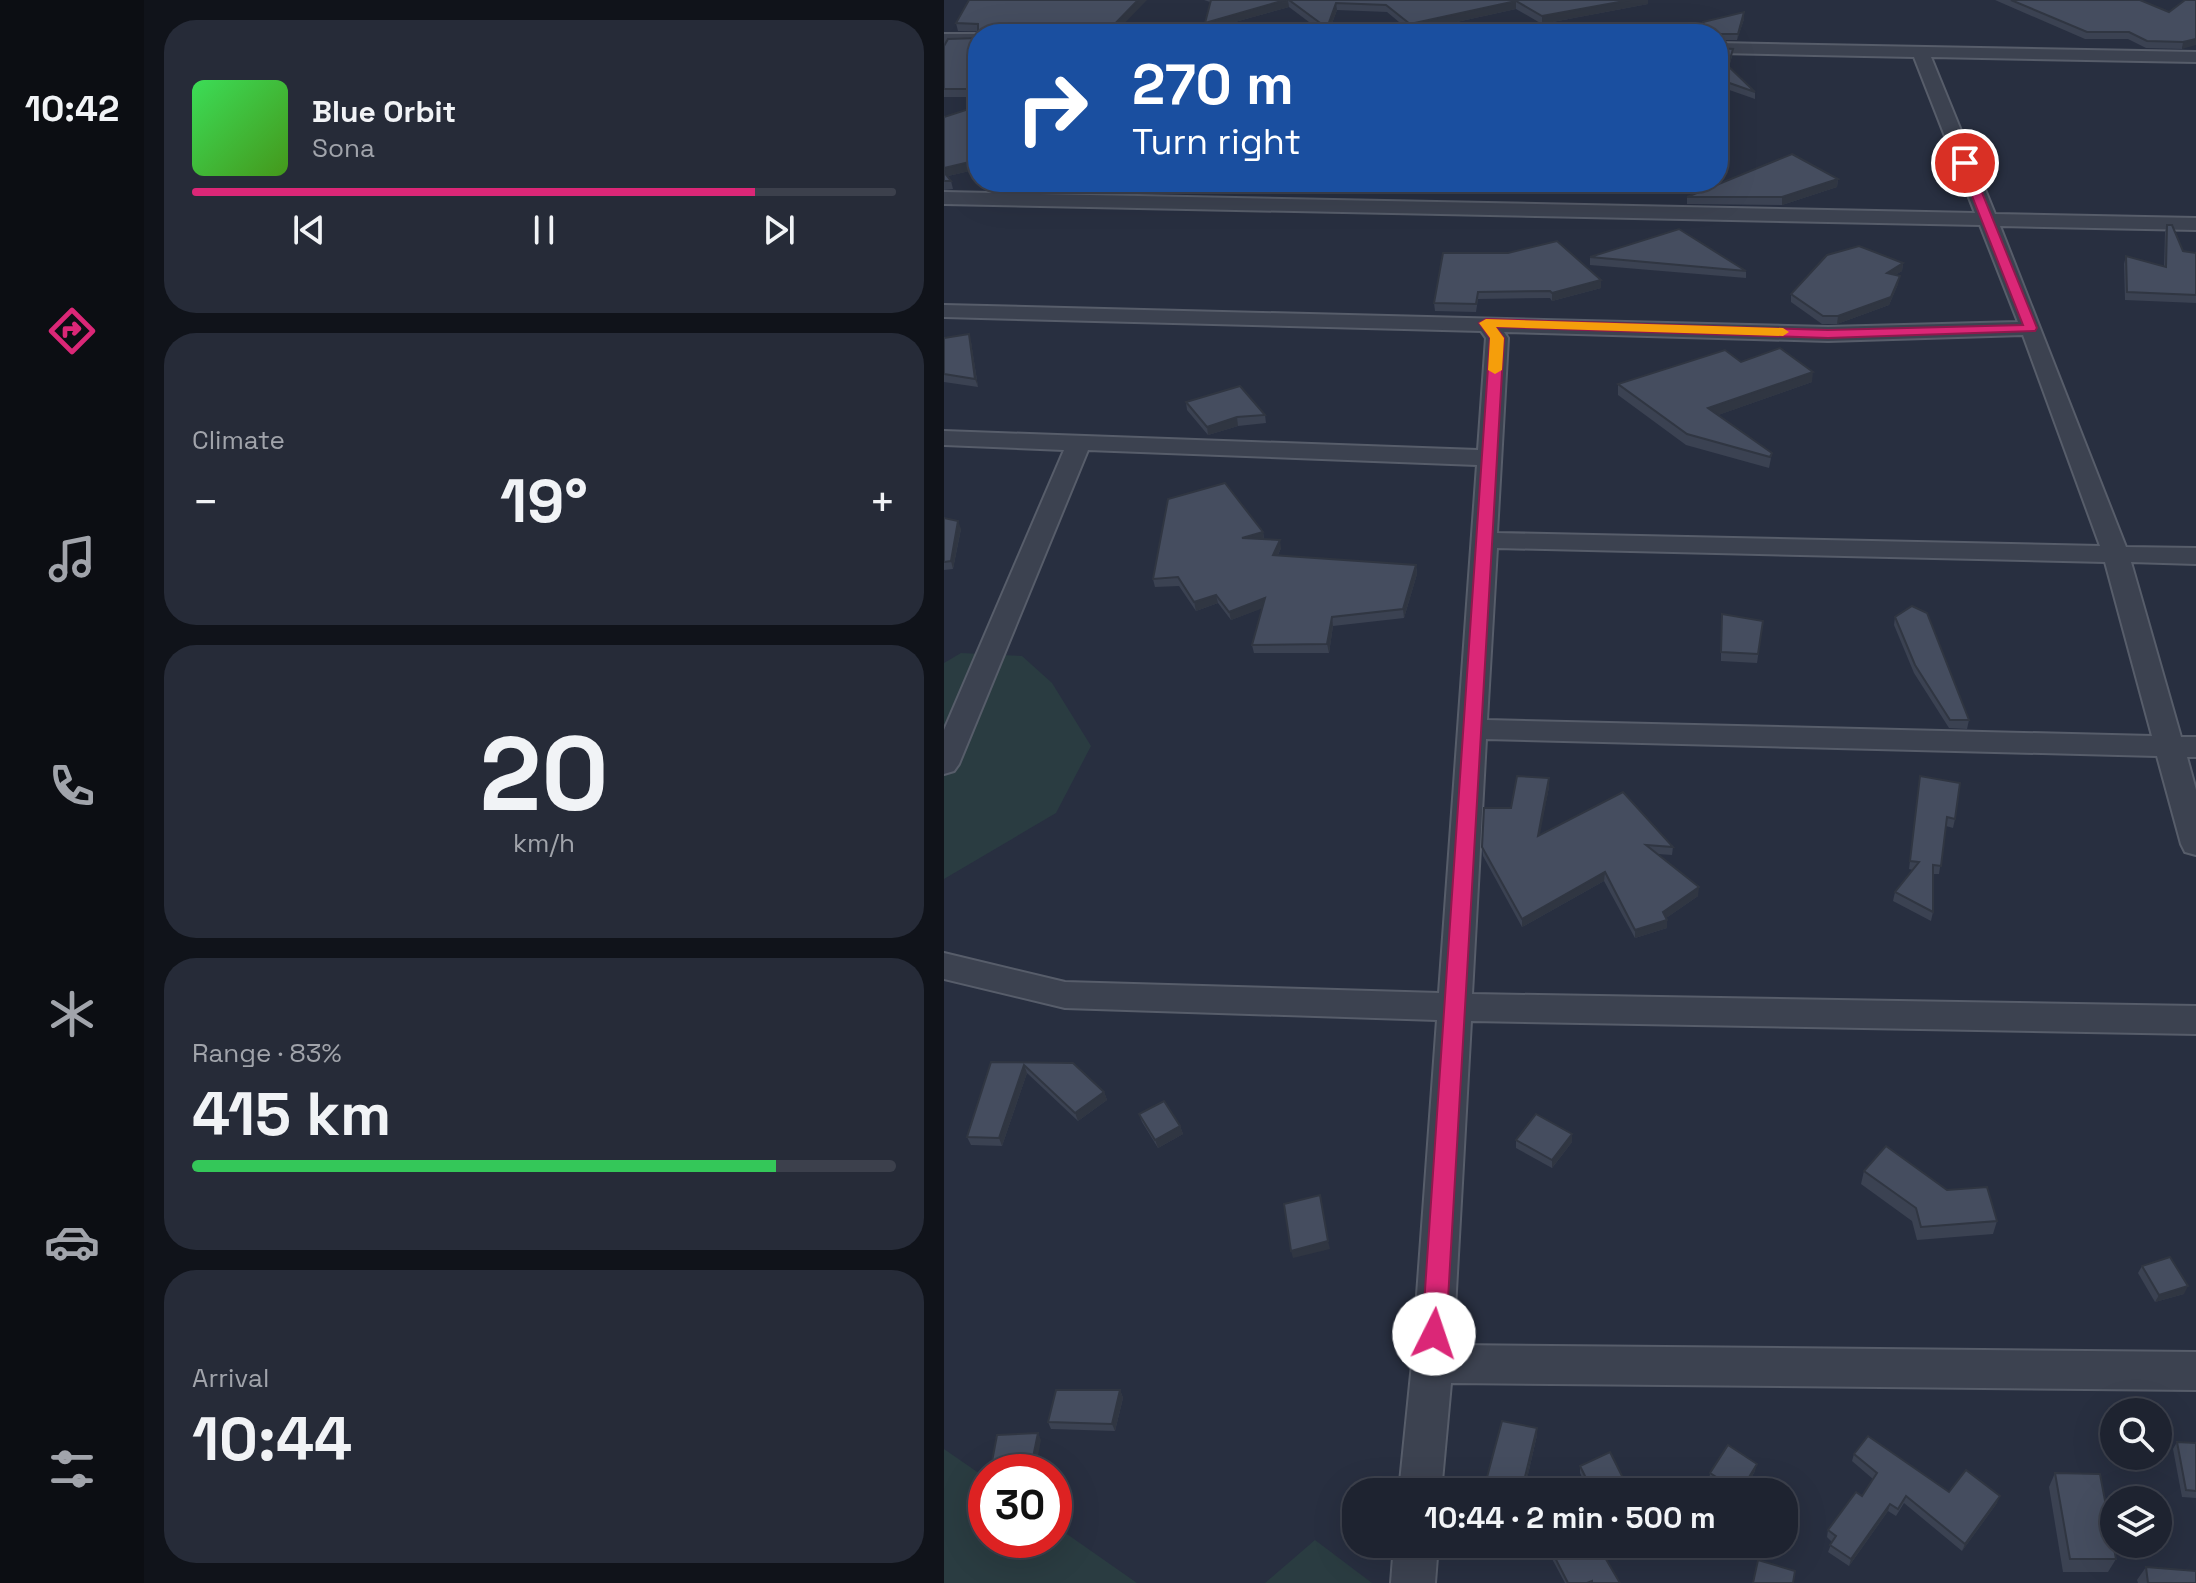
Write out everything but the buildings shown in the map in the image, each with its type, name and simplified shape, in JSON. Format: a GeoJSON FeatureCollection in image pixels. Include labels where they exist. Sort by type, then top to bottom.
{"type":"FeatureCollection","features":[{"type":"Feature","properties":{"kind":"street"},"geometry":{"type":"LineString","coordinates":[[944,39],[968,39]]}},
{"type":"Feature","properties":{"kind":"street"},"geometry":{"type":"LineString","coordinates":[[1728,48],[2196,57]]}},
{"type":"Feature","properties":{"kind":"street"},"geometry":{"type":"LineString","coordinates":[[1920,51],[2031,328],[2116,554],[2182,746],[2196,844]]}},
{"type":"Feature","properties":{"kind":"street"},"geometry":{"type":"LineString","coordinates":[[1249,192],[1283,204]]}},
{"type":"Feature","properties":{"kind":"street"},"geometry":{"type":"LineString","coordinates":[[944,198],[2196,224]]}},
{"type":"Feature","properties":{"kind":"street"},"geometry":{"type":"LineString","coordinates":[[944,311],[1828,334],[2031,328]]}},
{"type":"Feature","properties":{"kind":"street"},"geometry":{"type":"LineString","coordinates":[[1421,1478],[1432,1364],[1497,338],[1486,323]]}},
{"type":"Feature","properties":{"kind":"street"},"geometry":{"type":"LineString","coordinates":[[944,438],[1489,458]]}},
{"type":"Feature","properties":{"kind":"street"},"geometry":{"type":"LineString","coordinates":[[944,764],[1079,443]]}},
{"type":"Feature","properties":{"kind":"street"},"geometry":{"type":"LineString","coordinates":[[1484,540],[2196,556]]}},
{"type":"Feature","properties":{"kind":"street"},"geometry":{"type":"LineString","coordinates":[[1472,729],[2182,746]]}},
{"type":"Feature","properties":{"kind":"street"},"geometry":{"type":"LineString","coordinates":[[944,966],[1065,995],[1454,1007],[2196,1020]]}},
{"type":"Feature","properties":{"kind":"street"},"geometry":{"type":"LineString","coordinates":[[1432,1364],[2196,1371]]}},
{"type":"Feature","properties":{"kind":"street"},"geometry":{"type":"LineString","coordinates":[[1413,1583],[1415,1558]]}},
{"type":"Feature","properties":{"kind":"shaded area"},"geometry":{"type":"Polygon","coordinates":[[[961,653],[1022,656],[1052,683],[1091,746],[1056,813],[944,879],[944,663],[961,653]]]}},
{"type":"Feature","properties":{"kind":"shaded area"},"geometry":{"type":"Polygon","coordinates":[[[944,1449],[968,1466],[968,1558],[1072,1558],[1072,1538],[1137,1583],[944,1583],[944,1449]]]}},
{"type":"Feature","properties":{"kind":"shaded area"},"geometry":{"type":"Polygon","coordinates":[[[1315,1540],[1372,1583],[1265,1583],[1315,1540]]]}},
{"type":"Feature","properties":{"kind":"slow traffic"},"geometry":{"type":"LineString","coordinates":[[1495,370],[1497,338],[1486,323],[1783,332]]}},
{"type":"Feature","properties":{"kind":"route"},"geometry":{"type":"LineString","coordinates":[[1434,1334],[1497,338],[1486,323],[1828,334],[2031,328],[1965,163]]}}]}
